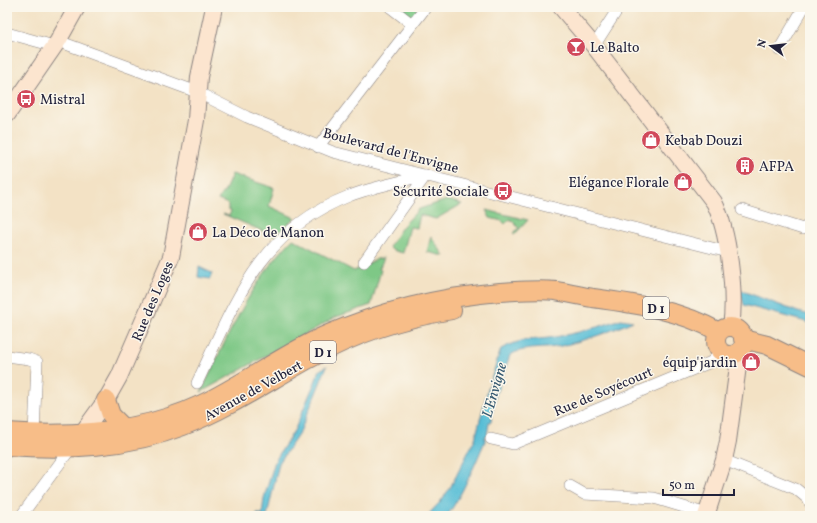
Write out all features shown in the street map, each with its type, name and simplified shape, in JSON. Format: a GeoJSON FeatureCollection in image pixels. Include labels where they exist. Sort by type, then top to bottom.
{"type":"FeatureCollection","features":[{"type":"Feature","properties":{"kind":"main road","name":"Avenue de Velbert"},"geometry":{"type":"LineString","coordinates":[[7,446],[76,441],[155,421],[201,404],[314,342],[393,311],[442,299],[520,291],[556,291],[676,313],[692,318],[730,340]]}},
{"type":"Feature","properties":{"kind":"main road","name":"Avenue de Velbert"},"geometry":{"type":"LineString","coordinates":[[7,432],[34,434],[76,441],[89,447],[135,441],[183,426],[232,404],[325,351],[397,323],[483,305],[589,298]]}},
{"type":"Feature","properties":{"kind":"main road","name":"D 1"},"geometry":{"type":"LineString","coordinates":[[730,340],[767,346],[810,366]]}},
{"type":"Feature","properties":{"kind":"main road"},"geometry":{"type":"LineString","coordinates":[[106,400],[110,415],[124,428]]}},
{"type":"Feature","properties":{"kind":"street"},"geometry":{"type":"LineString","coordinates":[[7,115],[56,44],[77,7]]}},
{"type":"Feature","properties":{"kind":"street","name":"Rue des Loges"},"geometry":{"type":"LineString","coordinates":[[20,516],[106,400],[119,377],[171,257],[196,120],[197,92],[214,7]]}},
{"type":"Feature","properties":{"kind":"street"},"geometry":{"type":"LineString","coordinates":[[390,7],[412,24]]}},
{"type":"Feature","properties":{"kind":"street"},"geometry":{"type":"LineString","coordinates":[[318,147],[426,7]]}},
{"type":"Feature","properties":{"kind":"street"},"geometry":{"type":"LineString","coordinates":[[561,7],[594,46],[714,202],[722,222],[728,252],[734,305],[730,340],[738,366],[724,460],[706,515],[654,498],[584,494],[570,486]]}},
{"type":"Feature","properties":{"kind":"street"},"geometry":{"type":"LineString","coordinates":[[594,46],[619,7]]}},
{"type":"Feature","properties":{"kind":"street"},"geometry":{"type":"LineString","coordinates":[[779,50],[804,7]]}},
{"type":"Feature","properties":{"kind":"street","name":"Boulevard de l'Envigne"},"geometry":{"type":"LineString","coordinates":[[7,33],[56,44],[197,92],[247,118],[318,147],[728,252]]}},
{"type":"Feature","properties":{"kind":"street"},"geometry":{"type":"LineString","coordinates":[[364,262],[426,175]]}},
{"type":"Feature","properties":{"kind":"street"},"geometry":{"type":"LineString","coordinates":[[197,383],[238,296],[260,262],[279,240],[300,223],[322,209],[348,197],[426,175]]}},
{"type":"Feature","properties":{"kind":"street"},"geometry":{"type":"LineString","coordinates":[[742,210],[803,229],[810,224]]}},
{"type":"Feature","properties":{"kind":"street","name":"Rue de Soyécourt"},"geometry":{"type":"LineString","coordinates":[[491,440],[513,444],[711,362],[730,340]]}},
{"type":"Feature","properties":{"kind":"street"},"geometry":{"type":"LineString","coordinates":[[7,356],[29,359],[37,362],[34,434]]}},
{"type":"Feature","properties":{"kind":"street"},"geometry":{"type":"LineString","coordinates":[[724,460],[796,489],[808,498],[810,503]]}},
{"type":"Feature","properties":{"kind":"green space"},"geometry":{"type":"Polygon","coordinates":[[[399,7],[417,7],[417,10],[412,17],[399,7]]]}},
{"type":"Feature","properties":{"kind":"green space"},"geometry":{"type":"Polygon","coordinates":[[[232,174],[274,188],[269,206],[295,218],[274,236],[223,214],[229,216],[231,211],[228,210],[228,204],[218,200],[222,193],[224,193],[232,174]]]}},
{"type":"Feature","properties":{"kind":"green space"},"geometry":{"type":"Polygon","coordinates":[[[447,200],[462,204],[436,219],[420,215],[417,228],[410,227],[403,253],[392,250],[389,247],[402,227],[419,209],[447,200]]]}},
{"type":"Feature","properties":{"kind":"green space"},"geometry":{"type":"Polygon","coordinates":[[[486,210],[528,220],[515,234],[513,233],[519,228],[510,219],[505,224],[502,221],[490,218],[486,210]]]}},
{"type":"Feature","properties":{"kind":"green space"},"geometry":{"type":"Polygon","coordinates":[[[431,236],[444,256],[427,252],[431,236]]]}},
{"type":"Feature","properties":{"kind":"green space"},"geometry":{"type":"Polygon","coordinates":[[[293,239],[354,271],[377,259],[384,258],[379,269],[381,270],[371,305],[336,317],[201,392],[230,331],[252,292],[264,274],[293,239]]]}},
{"type":"Feature","properties":{"kind":"water"},"geometry":{"type":"Polygon","coordinates":[[[199,267],[212,273],[210,279],[198,277],[199,267]]]}},
{"type":"Feature","properties":{"kind":"water"},"geometry":{"type":"Polygon","coordinates":[[[740,290],[798,312],[810,315],[810,323],[744,305],[740,290]]]}},
{"type":"Feature","properties":{"kind":"water","name":"L'Envigne"},"geometry":{"type":"Polygon","coordinates":[[[621,319],[633,321],[580,341],[555,347],[522,350],[510,355],[496,394],[487,436],[485,436],[485,441],[463,489],[447,516],[427,516],[450,488],[475,439],[488,389],[501,349],[522,341],[572,334],[621,319]]]}},
{"type":"Feature","properties":{"kind":"water"},"geometry":{"type":"Polygon","coordinates":[[[327,366],[300,432],[279,463],[267,516],[257,516],[257,513],[262,515],[264,498],[275,461],[295,429],[320,370],[327,366]]]}},
{"type":"Feature","properties":{"kind":"place","name":"Le Balto"},"geometry":{"type":"Point","coordinates":[576,47]}},
{"type":"Feature","properties":{"kind":"place","name":"Mistral"},"geometry":{"type":"Point","coordinates":[26,99]}},
{"type":"Feature","properties":{"kind":"place","name":"Kebab Douzi"},"geometry":{"type":"Point","coordinates":[651,140]}},
{"type":"Feature","properties":{"kind":"place","name":"AFPA"},"geometry":{"type":"Point","coordinates":[745,166]}},
{"type":"Feature","properties":{"kind":"place","name":"Elégance Florale"},"geometry":{"type":"Point","coordinates":[683,182]}},
{"type":"Feature","properties":{"kind":"place","name":"Sécurité Sociale"},"geometry":{"type":"Point","coordinates":[503,191]}},
{"type":"Feature","properties":{"kind":"place","name":"La Déco de Manon"},"geometry":{"type":"Point","coordinates":[198,232]}},
{"type":"Feature","properties":{"kind":"place","name":"équip'jardin"},"geometry":{"type":"Point","coordinates":[751,362]}}]}
